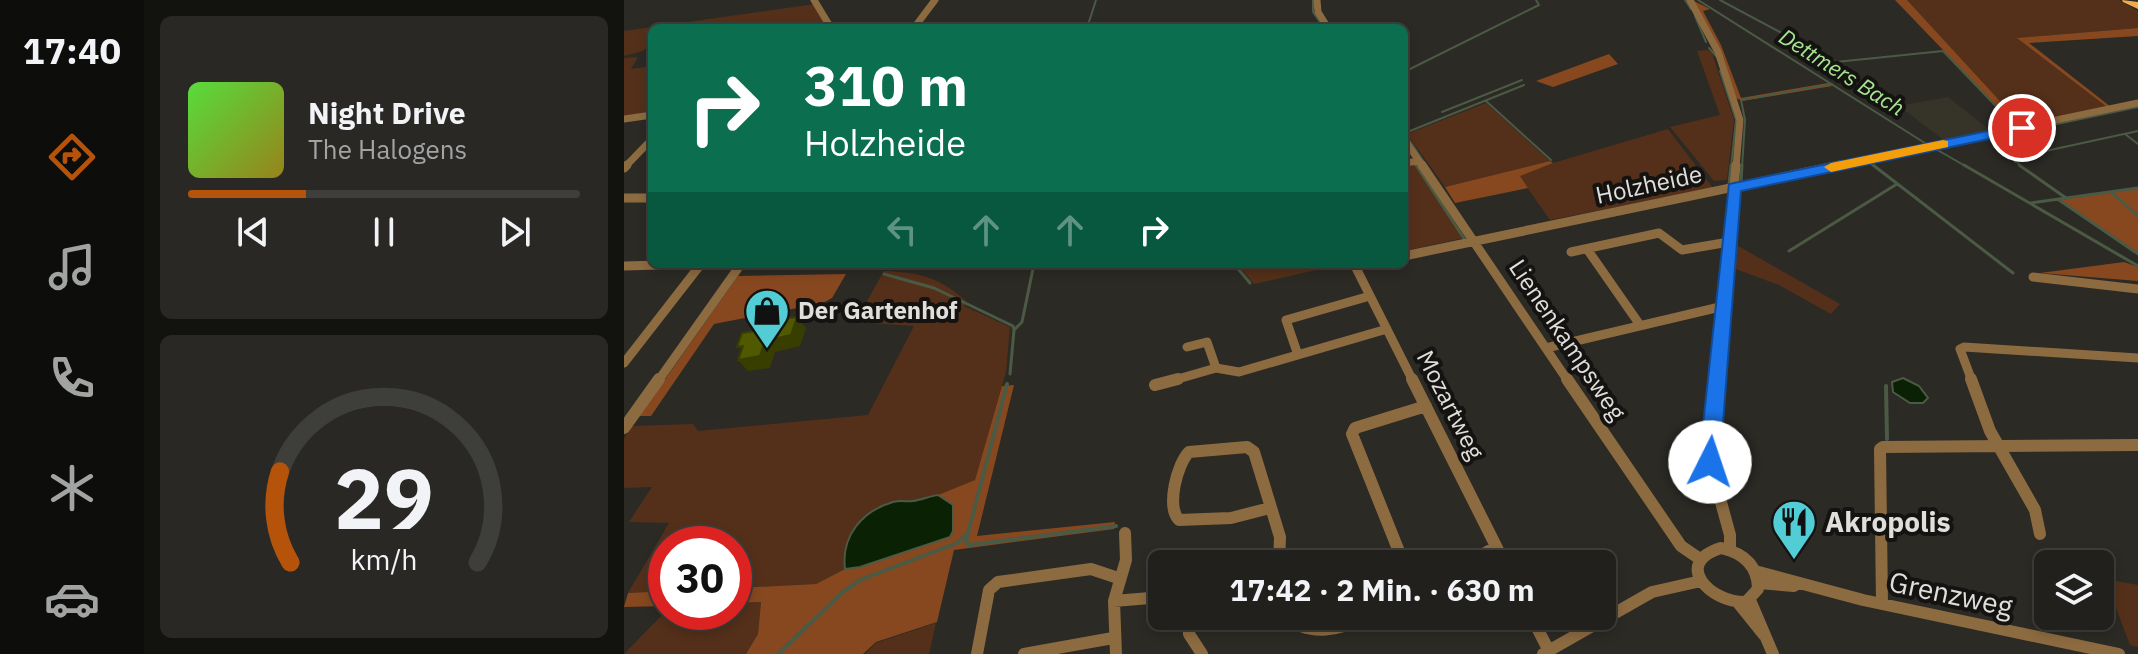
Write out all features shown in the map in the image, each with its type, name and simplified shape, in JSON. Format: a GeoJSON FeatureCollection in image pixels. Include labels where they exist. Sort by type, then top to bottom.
{"type":"FeatureCollection","features":[{"type":"Feature","properties":{"kind":"main road"},"geometry":{"type":"LineString","coordinates":[[2127,0],[2138,6]]}},
{"type":"Feature","properties":{"kind":"street"},"geometry":{"type":"LineString","coordinates":[[814,0],[829,24]]}},
{"type":"Feature","properties":{"kind":"street"},"geometry":{"type":"LineString","coordinates":[[917,24],[935,0]]}},
{"type":"Feature","properties":{"kind":"street"},"geometry":{"type":"LineString","coordinates":[[1317,0],[1318,12],[1326,24]]}},
{"type":"Feature","properties":{"kind":"street"},"geometry":{"type":"LineString","coordinates":[[1690,0],[1718,52],[1740,120],[1710,462],[1730,535],[1730,550]]}},
{"type":"Feature","properties":{"kind":"street","name":"Holzheide"},"geometry":{"type":"LineString","coordinates":[[1408,255],[2138,103]]}},
{"type":"Feature","properties":{"kind":"street"},"geometry":{"type":"LineString","coordinates":[[624,119],[648,116]]}},
{"type":"Feature","properties":{"kind":"street"},"geometry":{"type":"LineString","coordinates":[[624,168],[648,143]]}},
{"type":"Feature","properties":{"kind":"street","name":"Lienenkampsweg"},"geometry":{"type":"LineString","coordinates":[[1408,145],[1681,546],[1700,559]]}},
{"type":"Feature","properties":{"kind":"street"},"geometry":{"type":"LineString","coordinates":[[1408,162],[1419,161]]}},
{"type":"Feature","properties":{"kind":"street"},"geometry":{"type":"LineString","coordinates":[[624,198],[648,198]]}},
{"type":"Feature","properties":{"kind":"street"},"geometry":{"type":"LineString","coordinates":[[1571,252],[1659,233],[1682,250],[1729,242]]}},
{"type":"Feature","properties":{"kind":"street"},"geometry":{"type":"LineString","coordinates":[[1587,249],[1640,325]]}},
{"type":"Feature","properties":{"kind":"street"},"geometry":{"type":"LineString","coordinates":[[624,266],[648,265]]}},
{"type":"Feature","properties":{"kind":"street"},"geometry":{"type":"LineString","coordinates":[[624,363],[630,349],[695,268]]}},
{"type":"Feature","properties":{"kind":"street"},"geometry":{"type":"LineString","coordinates":[[625,425],[738,268]]}},
{"type":"Feature","properties":{"kind":"street","name":"Mozartweg"},"geometry":{"type":"LineString","coordinates":[[1362,268],[1370,296],[1498,550]]}},
{"type":"Feature","properties":{"kind":"street"},"geometry":{"type":"LineString","coordinates":[[2033,277],[2138,289]]}},
{"type":"Feature","properties":{"kind":"street"},"geometry":{"type":"LineString","coordinates":[[1298,355],[1286,320],[1370,296]]}},
{"type":"Feature","properties":{"kind":"street"},"geometry":{"type":"LineString","coordinates":[[1546,348],[1724,306]]}},
{"type":"Feature","properties":{"kind":"street"},"geometry":{"type":"LineString","coordinates":[[1155,385],[1216,368],[1239,372],[1387,329]]}},
{"type":"Feature","properties":{"kind":"street"},"geometry":{"type":"LineString","coordinates":[[1187,347],[1207,342],[1216,368]]}},
{"type":"Feature","properties":{"kind":"street"},"geometry":{"type":"LineString","coordinates":[[2040,534],[2035,510],[1997,446],[1960,355],[1964,347],[2138,358]]}},
{"type":"Feature","properties":{"kind":"street"},"geometry":{"type":"LineString","coordinates":[[1398,550],[1352,434],[1355,428],[1426,406]]}},
{"type":"Feature","properties":{"kind":"street"},"geometry":{"type":"LineString","coordinates":[[1882,603],[1880,449],[1883,447],[2138,445]]}},
{"type":"Feature","properties":{"kind":"street"},"geometry":{"type":"LineString","coordinates":[[1270,508],[1231,518],[1179,520],[1172,508],[1180,461],[1189,452],[1247,447],[1254,452],[1280,537],[1280,550]]}},
{"type":"Feature","properties":{"kind":"street"},"geometry":{"type":"LineString","coordinates":[[1116,654],[1114,601],[1118,578],[1126,560],[1125,533]]}},
{"type":"Feature","properties":{"kind":"street"},"geometry":{"type":"LineString","coordinates":[[1491,550],[1496,547]]}},
{"type":"Feature","properties":{"kind":"street"},"geometry":{"type":"LineString","coordinates":[[1712,549],[1730,550],[1745,558],[1757,577],[1756,595],[1745,602],[1722,600],[1701,581],[1700,559],[1712,549]]}},
{"type":"Feature","properties":{"kind":"street"},"geometry":{"type":"LineString","coordinates":[[977,654],[989,590],[998,582],[1091,569],[1118,578]]}},
{"type":"Feature","properties":{"kind":"street","name":"Grenzweg"},"geometry":{"type":"LineString","coordinates":[[1757,577],[2089,651],[2119,654]]}},
{"type":"Feature","properties":{"kind":"street"},"geometry":{"type":"LineString","coordinates":[[1537,630],[1546,652],[1652,592],[1701,581]]}},
{"type":"Feature","properties":{"kind":"street"},"geometry":{"type":"LineString","coordinates":[[1114,601],[1148,598]]}},
{"type":"Feature","properties":{"kind":"street"},"geometry":{"type":"LineString","coordinates":[[1745,602],[1773,654]]}},
{"type":"Feature","properties":{"kind":"street"},"geometry":{"type":"LineString","coordinates":[[1189,630],[1202,654]]}},
{"type":"Feature","properties":{"kind":"street"},"geometry":{"type":"LineString","coordinates":[[1024,654],[1113,638]]}},
{"type":"Feature","properties":{"kind":"shaded area"},"geometry":{"type":"Polygon","coordinates":[[[1692,0],[1710,9],[1703,11],[1721,45],[1741,98],[1828,83],[1832,86],[1742,101],[1736,98],[1717,45],[1692,0]]]}},
{"type":"Feature","properties":{"kind":"shaded area"},"geometry":{"type":"Polygon","coordinates":[[[1895,0],[1907,0],[2022,125],[2016,126],[1895,0]]]}},
{"type":"Feature","properties":{"kind":"shaded area"},"geometry":{"type":"Polygon","coordinates":[[[1907,0],[2119,0],[2138,11],[2138,28],[2018,38],[2107,107],[2022,125],[1907,0]]]}},
{"type":"Feature","properties":{"kind":"shaded area"},"geometry":{"type":"Polygon","coordinates":[[[815,4],[827,24],[674,24],[815,4]]]}},
{"type":"Feature","properties":{"kind":"shaded area"},"geometry":{"type":"Polygon","coordinates":[[[648,28],[648,46],[643,51],[624,56],[624,31],[648,28]]]}},
{"type":"Feature","properties":{"kind":"shaded area"},"geometry":{"type":"Polygon","coordinates":[[[2138,28],[2138,36],[2029,43],[2111,107],[2017,38],[2138,28]]]}},
{"type":"Feature","properties":{"kind":"shaded area"},"geometry":{"type":"Polygon","coordinates":[[[1708,50],[1712,53],[1734,120],[1727,180],[1714,181],[1670,127],[1720,115],[1697,51],[1708,50]]]}},
{"type":"Feature","properties":{"kind":"shaded area"},"geometry":{"type":"Polygon","coordinates":[[[1609,54],[1618,64],[1553,87],[1536,81],[1609,54]]]}},
{"type":"Feature","properties":{"kind":"shaded area"},"geometry":{"type":"Polygon","coordinates":[[[638,57],[631,69],[648,67],[648,109],[644,113],[624,117],[624,58],[638,57]]]}},
{"type":"Feature","properties":{"kind":"shaded area"},"geometry":{"type":"Polygon","coordinates":[[[1948,97],[1991,131],[1945,141],[1899,106],[1948,97]]]}},
{"type":"Feature","properties":{"kind":"shaded area"},"geometry":{"type":"Polygon","coordinates":[[[1486,103],[1550,161],[1445,187],[1408,134],[1486,103]]]}},
{"type":"Feature","properties":{"kind":"shaded area"},"geometry":{"type":"Polygon","coordinates":[[[1668,129],[1713,188],[1550,220],[1519,176],[1553,163],[1668,129]]]}},
{"type":"Feature","properties":{"kind":"shaded area"},"geometry":{"type":"Polygon","coordinates":[[[1550,161],[1553,163],[1520,176],[1528,188],[1455,203],[1445,187],[1550,161]]]}},
{"type":"Feature","properties":{"kind":"shaded area"},"geometry":{"type":"Polygon","coordinates":[[[1414,164],[1464,238],[1408,250],[1408,165],[1414,164]]]}},
{"type":"Feature","properties":{"kind":"shaded area"},"geometry":{"type":"Polygon","coordinates":[[[2138,188],[2138,253],[2060,200],[2138,188]]]}},
{"type":"Feature","properties":{"kind":"shaded area"},"geometry":{"type":"Polygon","coordinates":[[[1735,246],[1840,304],[1831,314],[1779,285],[1733,268],[1735,246]]]}},
{"type":"Feature","properties":{"kind":"shaded area"},"geometry":{"type":"Polygon","coordinates":[[[2124,262],[2138,267],[2138,281],[2040,273],[2124,262]]]}},
{"type":"Feature","properties":{"kind":"shaded area"},"geometry":{"type":"Polygon","coordinates":[[[1240,268],[1325,268],[1254,284],[1240,268]]]}},
{"type":"Feature","properties":{"kind":"shaded area"},"geometry":{"type":"Polygon","coordinates":[[[884,271],[919,275],[939,282],[967,302],[964,306],[1010,327],[1006,372],[975,480],[940,494],[890,505],[871,513],[859,523],[852,535],[845,556],[845,569],[816,584],[752,587],[752,526],[667,526],[669,523],[629,522],[652,487],[624,488],[624,438],[632,426],[693,424],[698,431],[868,415],[914,326],[855,322],[884,271]]]}},
{"type":"Feature","properties":{"kind":"shaded area"},"geometry":{"type":"Polygon","coordinates":[[[846,274],[832,298],[823,303],[714,324],[651,416],[639,416],[738,276],[846,274]]]}},
{"type":"Feature","properties":{"kind":"shaded area"},"geometry":{"type":"Polygon","coordinates":[[[1903,378],[1919,386],[1928,398],[1923,403],[1910,403],[1893,392],[1892,382],[1903,378]]]}},
{"type":"Feature","properties":{"kind":"shaded area"},"geometry":{"type":"Polygon","coordinates":[[[1014,385],[977,536],[1115,522],[1114,529],[954,550],[937,622],[876,642],[863,654],[746,654],[758,634],[761,602],[752,602],[752,587],[816,584],[845,569],[860,567],[950,537],[953,506],[938,495],[975,480],[1002,386],[1014,385]]]}},
{"type":"Feature","properties":{"kind":"shaded area"},"geometry":{"type":"Polygon","coordinates":[[[938,495],[953,505],[953,531],[950,537],[860,567],[845,569],[846,546],[863,518],[893,502],[938,495]]]}},
{"type":"Feature","properties":{"kind":"shaded area"},"geometry":{"type":"Polygon","coordinates":[[[648,559],[648,592],[628,593],[648,559]]]}},
{"type":"Feature","properties":{"kind":"shaded area"},"geometry":{"type":"Polygon","coordinates":[[[2114,581],[2138,585],[2138,647],[2130,645],[2114,603],[2114,581]]]}},
{"type":"Feature","properties":{"kind":"shaded area"},"geometry":{"type":"Polygon","coordinates":[[[648,592],[648,606],[624,607],[628,593],[648,592]]]}},
{"type":"Feature","properties":{"kind":"shaded area"},"geometry":{"type":"Polygon","coordinates":[[[752,602],[761,602],[758,634],[746,654],[624,654],[648,629],[752,630],[752,602]]]}},
{"type":"Feature","properties":{"kind":"shaded area"},"geometry":{"type":"Polygon","coordinates":[[[936,623],[929,654],[865,654],[876,643],[936,623]]]}},
{"type":"Feature","properties":{"kind":"building"},"geometry":{"type":"Polygon","coordinates":[[[797,317],[791,335],[765,341],[760,356],[738,360],[743,346],[737,347],[742,333],[779,327],[781,319],[797,317]]]}},
{"type":"Feature","properties":{"kind":"waterway"},"geometry":{"type":"LineString","coordinates":[[1088,24],[1096,0]]}},
{"type":"Feature","properties":{"kind":"waterway"},"geometry":{"type":"LineString","coordinates":[[1313,0],[1313,12],[1321,24]]}},
{"type":"Feature","properties":{"kind":"waterway"},"geometry":{"type":"LineString","coordinates":[[1408,70],[1539,5],[1536,0]]}},
{"type":"Feature","properties":{"kind":"waterway"},"geometry":{"type":"LineString","coordinates":[[1685,0],[1691,9]]}},
{"type":"Feature","properties":{"kind":"waterway","name":"Dettmers Bach"},"geometry":{"type":"LineString","coordinates":[[1698,0],[1831,84]]}},
{"type":"Feature","properties":{"kind":"waterway"},"geometry":{"type":"LineString","coordinates":[[1720,0],[1836,62],[1943,51],[2015,126]]}},
{"type":"Feature","properties":{"kind":"waterway"},"geometry":{"type":"LineString","coordinates":[[1695,16],[1706,42]]}},
{"type":"Feature","properties":{"kind":"waterway"},"geometry":{"type":"LineString","coordinates":[[1709,48],[1716,56]]}},
{"type":"Feature","properties":{"kind":"waterway"},"geometry":{"type":"LineString","coordinates":[[1720,71],[1736,120],[1731,167]]}},
{"type":"Feature","properties":{"kind":"waterway"},"geometry":{"type":"LineString","coordinates":[[1442,112],[1522,80]]}},
{"type":"Feature","properties":{"kind":"waterway"},"geometry":{"type":"LineString","coordinates":[[1742,167],[1745,120],[1741,100],[1831,84]]}},
{"type":"Feature","properties":{"kind":"waterway","name":"Dettmers Bach"},"geometry":{"type":"LineString","coordinates":[[1831,84],[1928,145]]}},
{"type":"Feature","properties":{"kind":"waterway"},"geometry":{"type":"LineString","coordinates":[[1410,131],[1524,85]]}},
{"type":"Feature","properties":{"kind":"waterway"},"geometry":{"type":"LineString","coordinates":[[1486,101],[1551,160]]}},
{"type":"Feature","properties":{"kind":"waterway"},"geometry":{"type":"LineString","coordinates":[[1937,149],[2138,107]]}},
{"type":"Feature","properties":{"kind":"waterway"},"geometry":{"type":"LineString","coordinates":[[2017,161],[2041,152],[2138,131]]}},
{"type":"Feature","properties":{"kind":"waterway"},"geometry":{"type":"LineString","coordinates":[[2125,134],[2138,144]]}},
{"type":"Feature","properties":{"kind":"waterway"},"geometry":{"type":"LineString","coordinates":[[1408,138],[1424,162]]}},
{"type":"Feature","properties":{"kind":"waterway"},"geometry":{"type":"LineString","coordinates":[[2000,144],[2017,161]]}},
{"type":"Feature","properties":{"kind":"waterway","name":"Dettmers Bach"},"geometry":{"type":"LineString","coordinates":[[1934,148],[1967,167]]}},
{"type":"Feature","properties":{"kind":"waterway"},"geometry":{"type":"LineString","coordinates":[[1849,167],[1929,150]]}},
{"type":"Feature","properties":{"kind":"waterway"},"geometry":{"type":"LineString","coordinates":[[2017,161],[2022,167]]}},
{"type":"Feature","properties":{"kind":"waterway"},"geometry":{"type":"LineString","coordinates":[[1870,163],[1875,167]]}},
{"type":"Feature","properties":{"kind":"waterway"},"geometry":{"type":"LineString","coordinates":[[1416,165],[1465,240]]}},
{"type":"Feature","properties":{"kind":"waterway"},"geometry":{"type":"LineString","coordinates":[[1729,184],[1731,165]]}},
{"type":"Feature","properties":{"kind":"waterway"},"geometry":{"type":"LineString","coordinates":[[1741,182],[1742,165]]}},
{"type":"Feature","properties":{"kind":"waterway"},"geometry":{"type":"LineString","coordinates":[[1849,167],[1858,165]]}},
{"type":"Feature","properties":{"kind":"waterway"},"geometry":{"type":"LineString","coordinates":[[1873,165],[2013,273]]}},
{"type":"Feature","properties":{"kind":"waterway","name":"Dettmers Bach"},"geometry":{"type":"LineString","coordinates":[[1964,165],[2138,266]]}},
{"type":"Feature","properties":{"kind":"waterway"},"geometry":{"type":"LineString","coordinates":[[2019,165],[2066,198]]}},
{"type":"Feature","properties":{"kind":"waterway"},"geometry":{"type":"LineString","coordinates":[[1840,169],[1849,167]]}},
{"type":"Feature","properties":{"kind":"waterway"},"geometry":{"type":"LineString","coordinates":[[1789,251],[1897,184]]}},
{"type":"Feature","properties":{"kind":"waterway"},"geometry":{"type":"LineString","coordinates":[[1735,240],[1739,192],[1746,188]]}},
{"type":"Feature","properties":{"kind":"waterway"},"geometry":{"type":"LineString","coordinates":[[2031,203],[2138,188]]}},
{"type":"Feature","properties":{"kind":"waterway"},"geometry":{"type":"LineString","coordinates":[[2111,192],[2138,216]]}},
{"type":"Feature","properties":{"kind":"waterway"},"geometry":{"type":"LineString","coordinates":[[2059,200],[2138,254]]}},
{"type":"Feature","properties":{"kind":"waterway"},"geometry":{"type":"LineString","coordinates":[[1732,266],[1735,246]]}},
{"type":"Feature","properties":{"kind":"waterway"},"geometry":{"type":"LineString","coordinates":[[1014,330],[1022,322],[1033,268]]}},
{"type":"Feature","properties":{"kind":"waterway"},"geometry":{"type":"LineString","coordinates":[[1237,268],[1250,283]]}},
{"type":"Feature","properties":{"kind":"waterway"},"geometry":{"type":"LineString","coordinates":[[884,274],[934,288],[1013,326],[1014,330]]}},
{"type":"Feature","properties":{"kind":"waterway"},"geometry":{"type":"LineString","coordinates":[[1010,374],[1014,330]]}},
{"type":"Feature","properties":{"kind":"waterway"},"geometry":{"type":"LineString","coordinates":[[778,654],[843,592],[860,580],[957,543],[968,533],[1007,384]]}},
{"type":"Feature","properties":{"kind":"waterway"},"geometry":{"type":"LineString","coordinates":[[1886,386],[1887,439]]}},
{"type":"Feature","properties":{"kind":"waterway"},"geometry":{"type":"LineString","coordinates":[[968,534],[966,542],[969,545],[1116,526]]}},
{"type":"Feature","properties":{"kind":"slow traffic"},"geometry":{"type":"LineString","coordinates":[[1831,167],[1943,144]]}},
{"type":"Feature","properties":{"kind":"place","name":"Der Gartenhof"},"geometry":{"type":"Point","coordinates":[767,350]}},
{"type":"Feature","properties":{"kind":"place","name":"Akropolis"},"geometry":{"type":"Point","coordinates":[1794,561]}},
{"type":"Feature","properties":{"kind":"route"},"geometry":{"type":"LineString","coordinates":[[1710,462],[1734,187],[2022,128]]}}]}
